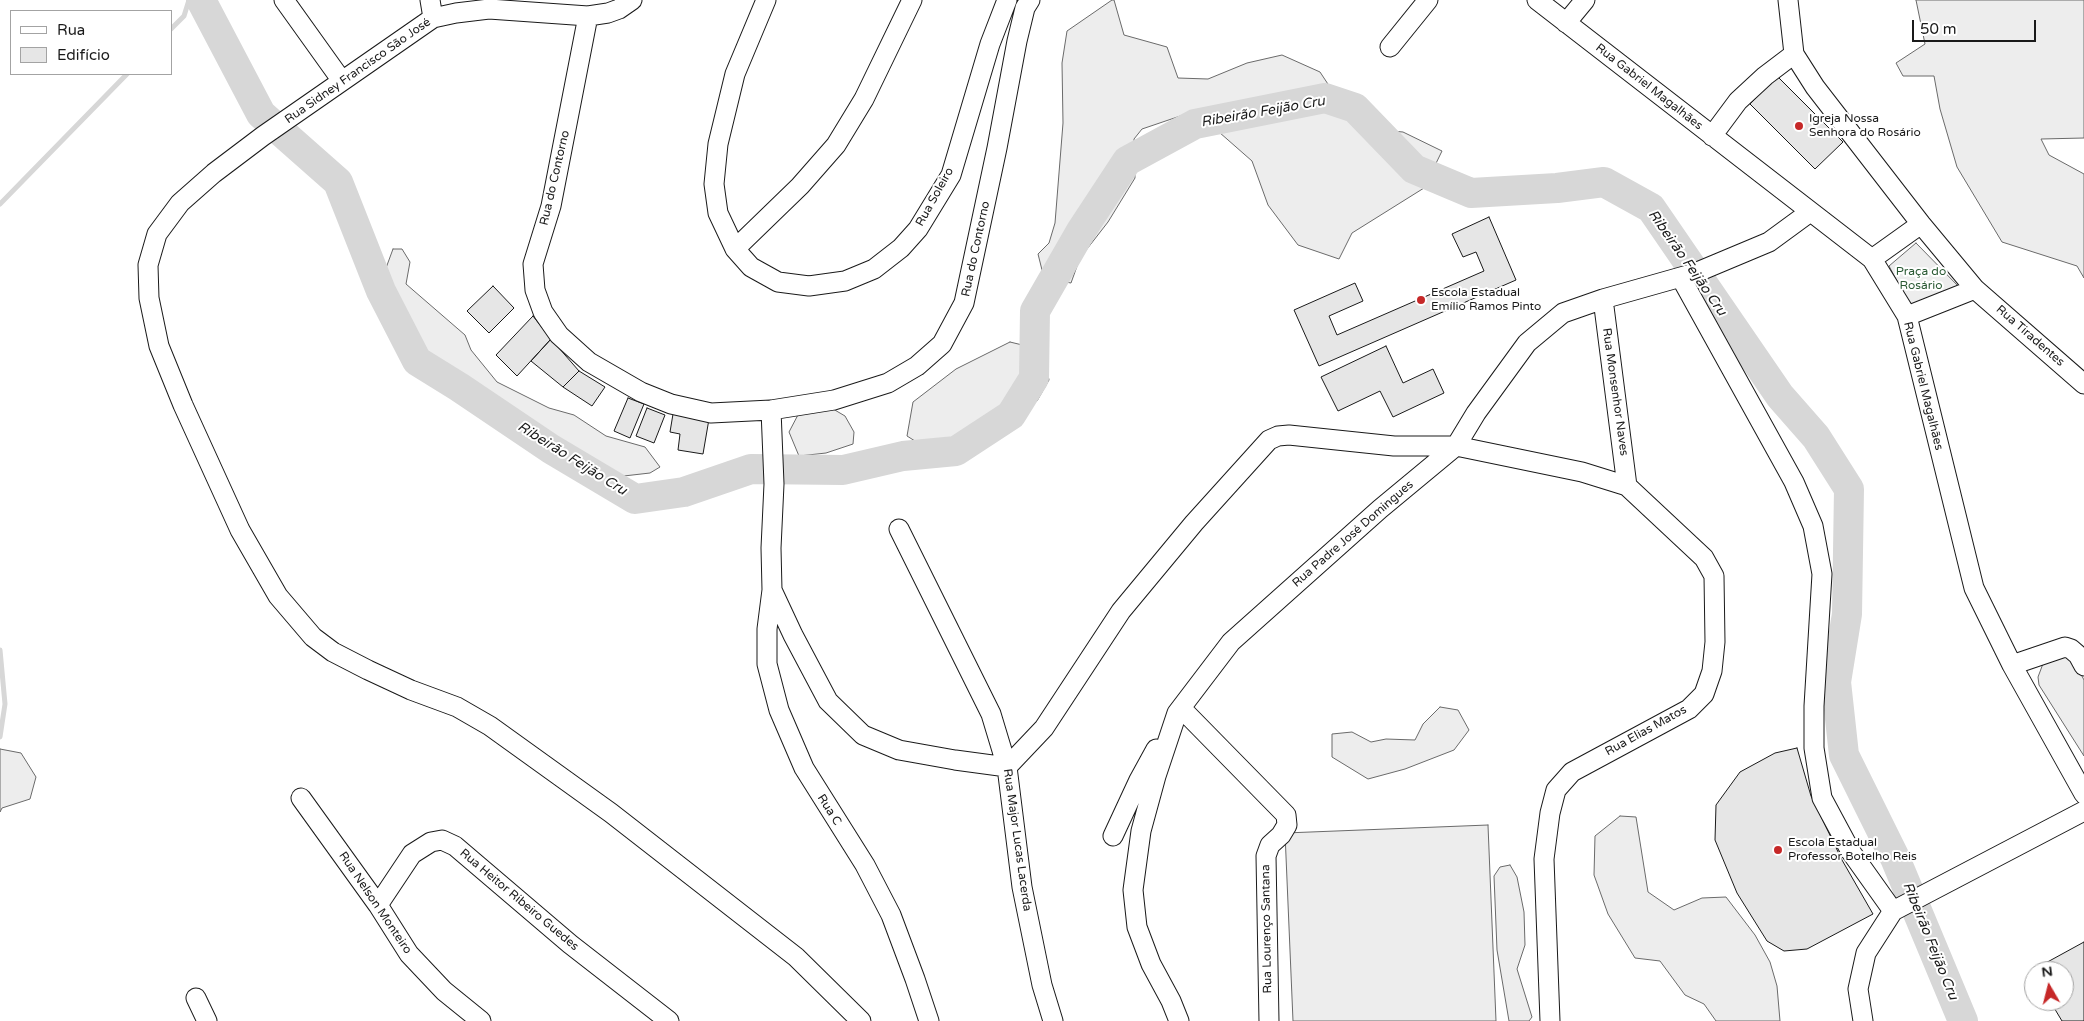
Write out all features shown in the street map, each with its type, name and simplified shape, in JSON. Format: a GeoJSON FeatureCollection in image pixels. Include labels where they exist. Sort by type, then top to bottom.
{"type":"FeatureCollection","features":[{"type":"Feature","properties":{"kind":"street"},"geometry":{"type":"LineString","coordinates":[[284,0],[342,81]]}},
{"type":"Feature","properties":{"kind":"street","name":"Rua Sidney Francisco São José"},"geometry":{"type":"LineString","coordinates":[[632,0],[619,9],[608,13],[588,16],[489,9],[456,13],[431,9],[342,81],[214,173],[180,203],[157,234],[148,265],[149,298],[160,346],[176,388],[240,530],[278,596],[313,637],[333,652],[411,690],[457,707],[480,719],[603,808],[796,957],[861,1021]]}},
{"type":"Feature","properties":{"kind":"street","name":"Rua Soleiro"},"geometry":{"type":"LineString","coordinates":[[766,0],[735,74],[718,144],[714,184],[718,213],[735,249],[751,267],[778,282],[809,286],[845,281],[874,269],[901,248],[918,229],[950,175],[990,44],[1008,0]]}},
{"type":"Feature","properties":{"kind":"street"},"geometry":{"type":"LineString","coordinates":[[735,249],[800,186],[836,144],[864,100],[912,0]]}},
{"type":"Feature","properties":{"kind":"street","name":"Rua do Contorno"},"geometry":{"type":"LineString","coordinates":[[588,16],[551,206],[533,264],[535,290],[543,312],[559,335],[589,362],[649,395],[671,404],[711,413],[771,410],[834,400],[888,383],[917,366],[942,344],[964,303],[997,148],[1016,41],[1025,8],[1030,0]]}},
{"type":"Feature","properties":{"kind":"street"},"geometry":{"type":"LineString","coordinates":[[1390,46],[1428,0]]}},
{"type":"Feature","properties":{"kind":"street","name":"Rua Gabriel Magalhães"},"geometry":{"type":"LineString","coordinates":[[1537,0],[1872,259],[1907,316],[1974,588],[2012,665],[2084,794]]}},
{"type":"Feature","properties":{"kind":"street"},"geometry":{"type":"LineString","coordinates":[[1566,23],[1585,0]]}},
{"type":"Feature","properties":{"kind":"street"},"geometry":{"type":"LineString","coordinates":[[1712,136],[1738,101],[1765,76],[1794,54],[1788,0]]}},
{"type":"Feature","properties":{"kind":"street","name":"Rua Tiradentes"},"geometry":{"type":"LineString","coordinates":[[1794,54],[1815,87],[1921,224],[1976,289],[2084,384]]}},
{"type":"Feature","properties":{"kind":"street","name":"Rua Padre José Domingues"},"geometry":{"type":"LineString","coordinates":[[1179,1021],[1150,964],[1137,927],[1133,890],[1141,830],[1156,776],[1179,711],[1231,642],[1380,509],[1456,446],[1476,413],[1527,343],[1563,313],[1603,299],[1688,275],[1722,262],[1769,242],[1810,212]]}},
{"type":"Feature","properties":{"kind":"street"},"geometry":{"type":"LineString","coordinates":[[1872,259],[1921,224]]}},
{"type":"Feature","properties":{"kind":"street"},"geometry":{"type":"LineString","coordinates":[[1688,275],[1794,482],[1814,526],[1822,574],[1814,706],[1814,748],[1822,798],[1851,852],[1899,908]]}},
{"type":"Feature","properties":{"kind":"street"},"geometry":{"type":"LineString","coordinates":[[1907,316],[1976,289]]}},
{"type":"Feature","properties":{"kind":"street","name":"Rua Monsenhor Naves"},"geometry":{"type":"LineString","coordinates":[[1603,299],[1627,486]]}},
{"type":"Feature","properties":{"kind":"street"},"geometry":{"type":"LineString","coordinates":[[771,410],[774,484],[771,548],[772,590],[793,635],[828,701],[862,735],[899,750],[1007,767]]}},
{"type":"Feature","properties":{"kind":"street","name":"Rua Elias Matos"},"geometry":{"type":"LineString","coordinates":[[1007,767],[1044,728],[1121,611],[1194,523],[1269,440],[1278,436],[1289,435],[1394,446],[1456,446],[1582,472],[1627,486],[1704,558],[1714,576],[1715,642],[1712,671],[1704,694],[1689,708],[1572,772],[1556,790],[1550,813],[1544,859],[1550,1021]]}},
{"type":"Feature","properties":{"kind":"street","name":"Rua Major Lucas Lacerda"},"geometry":{"type":"LineString","coordinates":[[899,529],[991,714],[1007,767],[1022,887],[1042,985],[1053,1021]]}},
{"type":"Feature","properties":{"kind":"street","name":"Rua C"},"geometry":{"type":"LineString","coordinates":[[772,590],[767,629],[767,664],[779,710],[804,768],[865,865],[890,915],[930,1021]]}},
{"type":"Feature","properties":{"kind":"street"},"geometry":{"type":"LineString","coordinates":[[2012,665],[2065,647],[2078,655],[2084,666]]}},
{"type":"Feature","properties":{"kind":"street"},"geometry":{"type":"LineString","coordinates":[[1114,836],[1139,780],[1179,711]]}},
{"type":"Feature","properties":{"kind":"street","name":"Rua Lourenço Santana"},"geometry":{"type":"LineString","coordinates":[[1179,711],[1286,815],[1288,826],[1270,845],[1266,856],[1269,1021]]}},
{"type":"Feature","properties":{"kind":"street","name":"Rua Nelson Monteiro"},"geometry":{"type":"LineString","coordinates":[[301,798],[378,905],[409,954],[444,991],[480,1021]]}},
{"type":"Feature","properties":{"kind":"street"},"geometry":{"type":"LineString","coordinates":[[1863,1021],[1858,989],[1866,953],[1899,908],[2084,811]]}},
{"type":"Feature","properties":{"kind":"street","name":"Rua Heitor Ribeiro Guedes"},"geometry":{"type":"LineString","coordinates":[[378,905],[412,854],[431,842],[442,840],[455,846],[570,944],[669,1021]]}},
{"type":"Feature","properties":{"kind":"street"},"geometry":{"type":"LineString","coordinates":[[196,998],[207,1021]]}},
{"type":"Feature","properties":{"kind":"shaded area"},"geometry":{"type":"Polygon","coordinates":[[[1114,0],[1124,35],[1167,47],[1178,78],[1208,79],[1247,63],[1282,55],[1320,72],[1357,128],[1403,132],[1442,151],[1424,188],[1352,233],[1339,259],[1298,245],[1268,205],[1252,161],[1195,111],[1142,129],[1134,139],[1135,178],[1108,222],[1080,258],[1071,283],[1044,278],[1038,254],[1049,243],[1055,223],[1063,123],[1062,63],[1067,31],[1114,0]]]}},
{"type":"Feature","properties":{"kind":"shaded area"},"geometry":{"type":"Polygon","coordinates":[[[1916,0],[2084,0],[2084,138],[2041,139],[2049,155],[2084,174],[2084,278],[2077,266],[2002,242],[1957,167],[1940,109],[1934,76],[1903,76],[1896,63],[1925,44],[1916,0]]]}},
{"type":"Feature","properties":{"kind":"shaded area","name":"Praça do Rosário"},"geometry":{"type":"Polygon","coordinates":[[[1916,243],[1961,289],[1912,309],[1889,266],[1916,243]]]}},
{"type":"Feature","properties":{"kind":"shaded area"},"geometry":{"type":"Polygon","coordinates":[[[393,249],[402,249],[410,262],[406,284],[465,335],[471,350],[497,382],[549,408],[574,415],[606,436],[645,447],[660,467],[650,473],[615,477],[574,454],[426,356],[411,339],[386,268],[393,249]]]}},
{"type":"Feature","properties":{"kind":"shaded area"},"geometry":{"type":"Polygon","coordinates":[[[1010,342],[1043,350],[1049,380],[1037,401],[999,414],[945,441],[923,446],[907,436],[913,402],[956,369],[1010,342]]]}},
{"type":"Feature","properties":{"kind":"shaded area"},"geometry":{"type":"Polygon","coordinates":[[[828,406],[845,416],[854,432],[853,444],[826,453],[799,456],[789,432],[800,411],[828,406]]]}},
{"type":"Feature","properties":{"kind":"shaded area"},"geometry":{"type":"Polygon","coordinates":[[[2059,654],[2073,659],[2084,680],[2084,756],[2039,685],[2038,677],[2044,661],[2059,654]]]}},
{"type":"Feature","properties":{"kind":"shaded area"},"geometry":{"type":"Polygon","coordinates":[[[1440,707],[1458,710],[1469,730],[1454,750],[1405,769],[1368,779],[1332,757],[1332,734],[1352,732],[1371,742],[1386,739],[1415,740],[1423,724],[1440,707]]]}},
{"type":"Feature","properties":{"kind":"shaded area"},"geometry":{"type":"Polygon","coordinates":[[[0,749],[21,753],[36,777],[30,799],[2,808],[0,812],[0,749]]]}},
{"type":"Feature","properties":{"kind":"shaded area"},"geometry":{"type":"Polygon","coordinates":[[[1620,816],[1636,817],[1648,892],[1674,910],[1702,898],[1726,897],[1755,935],[1770,962],[1777,986],[1780,1021],[1716,1021],[1704,1004],[1685,995],[1660,961],[1635,958],[1608,914],[1594,875],[1595,836],[1620,816]]]}},
{"type":"Feature","properties":{"kind":"shaded area"},"geometry":{"type":"Polygon","coordinates":[[[1488,825],[1496,1021],[1293,1021],[1285,833],[1488,825]]]}},
{"type":"Feature","properties":{"kind":"shaded area"},"geometry":{"type":"Polygon","coordinates":[[[1510,865],[1517,877],[1524,912],[1525,945],[1517,969],[1532,1017],[1529,1021],[1509,1021],[1497,950],[1494,876],[1500,867],[1510,865]]]}},
{"type":"Feature","properties":{"kind":"building","name":"Igreja Nossa Senhora do Rosário"},"geometry":{"type":"Polygon","coordinates":[[[1777,76],[1843,142],[1815,169],[1750,104],[1777,76]]]}},
{"type":"Feature","properties":{"kind":"building"},"geometry":{"type":"Polygon","coordinates":[[[1489,217],[1516,280],[1319,366],[1294,310],[1355,283],[1363,301],[1329,316],[1337,335],[1484,271],[1476,252],[1463,257],[1452,234],[1489,217]]]}},
{"type":"Feature","properties":{"kind":"building"},"geometry":{"type":"Polygon","coordinates":[[[493,286],[514,308],[489,333],[467,311],[493,286]]]}},
{"type":"Feature","properties":{"kind":"building"},"geometry":{"type":"Polygon","coordinates":[[[533,316],[551,339],[517,376],[496,355],[533,316]]]}},
{"type":"Feature","properties":{"kind":"building"},"geometry":{"type":"Polygon","coordinates":[[[551,339],[579,371],[563,387],[531,361],[551,339]]]}},
{"type":"Feature","properties":{"kind":"building"},"geometry":{"type":"Polygon","coordinates":[[[1386,346],[1403,383],[1433,369],[1444,393],[1393,417],[1380,391],[1338,411],[1321,377],[1386,346]]]}},
{"type":"Feature","properties":{"kind":"building"},"geometry":{"type":"Polygon","coordinates":[[[579,371],[605,387],[592,406],[563,387],[579,371]]]}},
{"type":"Feature","properties":{"kind":"building"},"geometry":{"type":"Polygon","coordinates":[[[628,398],[644,404],[630,438],[614,431],[628,398]]]}},
{"type":"Feature","properties":{"kind":"building"},"geometry":{"type":"Polygon","coordinates":[[[647,408],[665,415],[654,443],[636,436],[647,408]]]}},
{"type":"Feature","properties":{"kind":"building"},"geometry":{"type":"Polygon","coordinates":[[[673,414],[709,419],[703,454],[678,450],[680,434],[670,432],[673,414]]]}},
{"type":"Feature","properties":{"kind":"building","name":"Escola Estadual Professor Botelho Reis"},"geometry":{"type":"Polygon","coordinates":[[[1797,748],[1811,796],[1842,860],[1873,914],[1807,949],[1784,951],[1767,941],[1737,893],[1715,840],[1716,805],[1740,772],[1775,753],[1797,748]]]}},
{"type":"Feature","properties":{"kind":"building"},"geometry":{"type":"Polygon","coordinates":[[[2084,942],[2084,1021],[2062,1021],[2056,1011],[2074,1011],[2074,961],[2049,961],[2084,942]]]}},
{"type":"Feature","properties":{"kind":"waterway"},"geometry":{"type":"LineString","coordinates":[[172,28],[184,16],[189,0]]}},
{"type":"Feature","properties":{"kind":"waterway","name":"Ribeirão Feijão Cru"},"geometry":{"type":"LineString","coordinates":[[201,0],[261,114],[338,182],[381,291],[417,361],[551,449],[635,499],[684,492],[751,469],[843,470],[903,456],[956,451],[1011,415],[1034,378],[1035,311],[1081,231],[1127,161],[1195,124],[1325,98],[1355,108],[1414,169],[1471,193],[1557,188],[1604,182],[1651,208],[1780,396],[1816,437],[1849,489],[1847,614],[1836,682],[1844,755],[1895,858],[1963,1021]]}},
{"type":"Feature","properties":{"kind":"waterway"},"geometry":{"type":"LineString","coordinates":[[0,204],[126,75]]}},
{"type":"Feature","properties":{"kind":"waterway"},"geometry":{"type":"LineString","coordinates":[[0,650],[5,704],[0,737]]}},
{"type":"Feature","properties":{"kind":"place","name":"Igreja Nossa Senhora do Rosário"},"geometry":{"type":"Point","coordinates":[1799,126]}},
{"type":"Feature","properties":{"kind":"place","name":"Escola Estadual Emílio Ramos Pinto"},"geometry":{"type":"Point","coordinates":[1421,300]}},
{"type":"Feature","properties":{"kind":"place","name":"Escola Estadual Professor Botelho Reis"},"geometry":{"type":"Point","coordinates":[1778,850]}}]}
